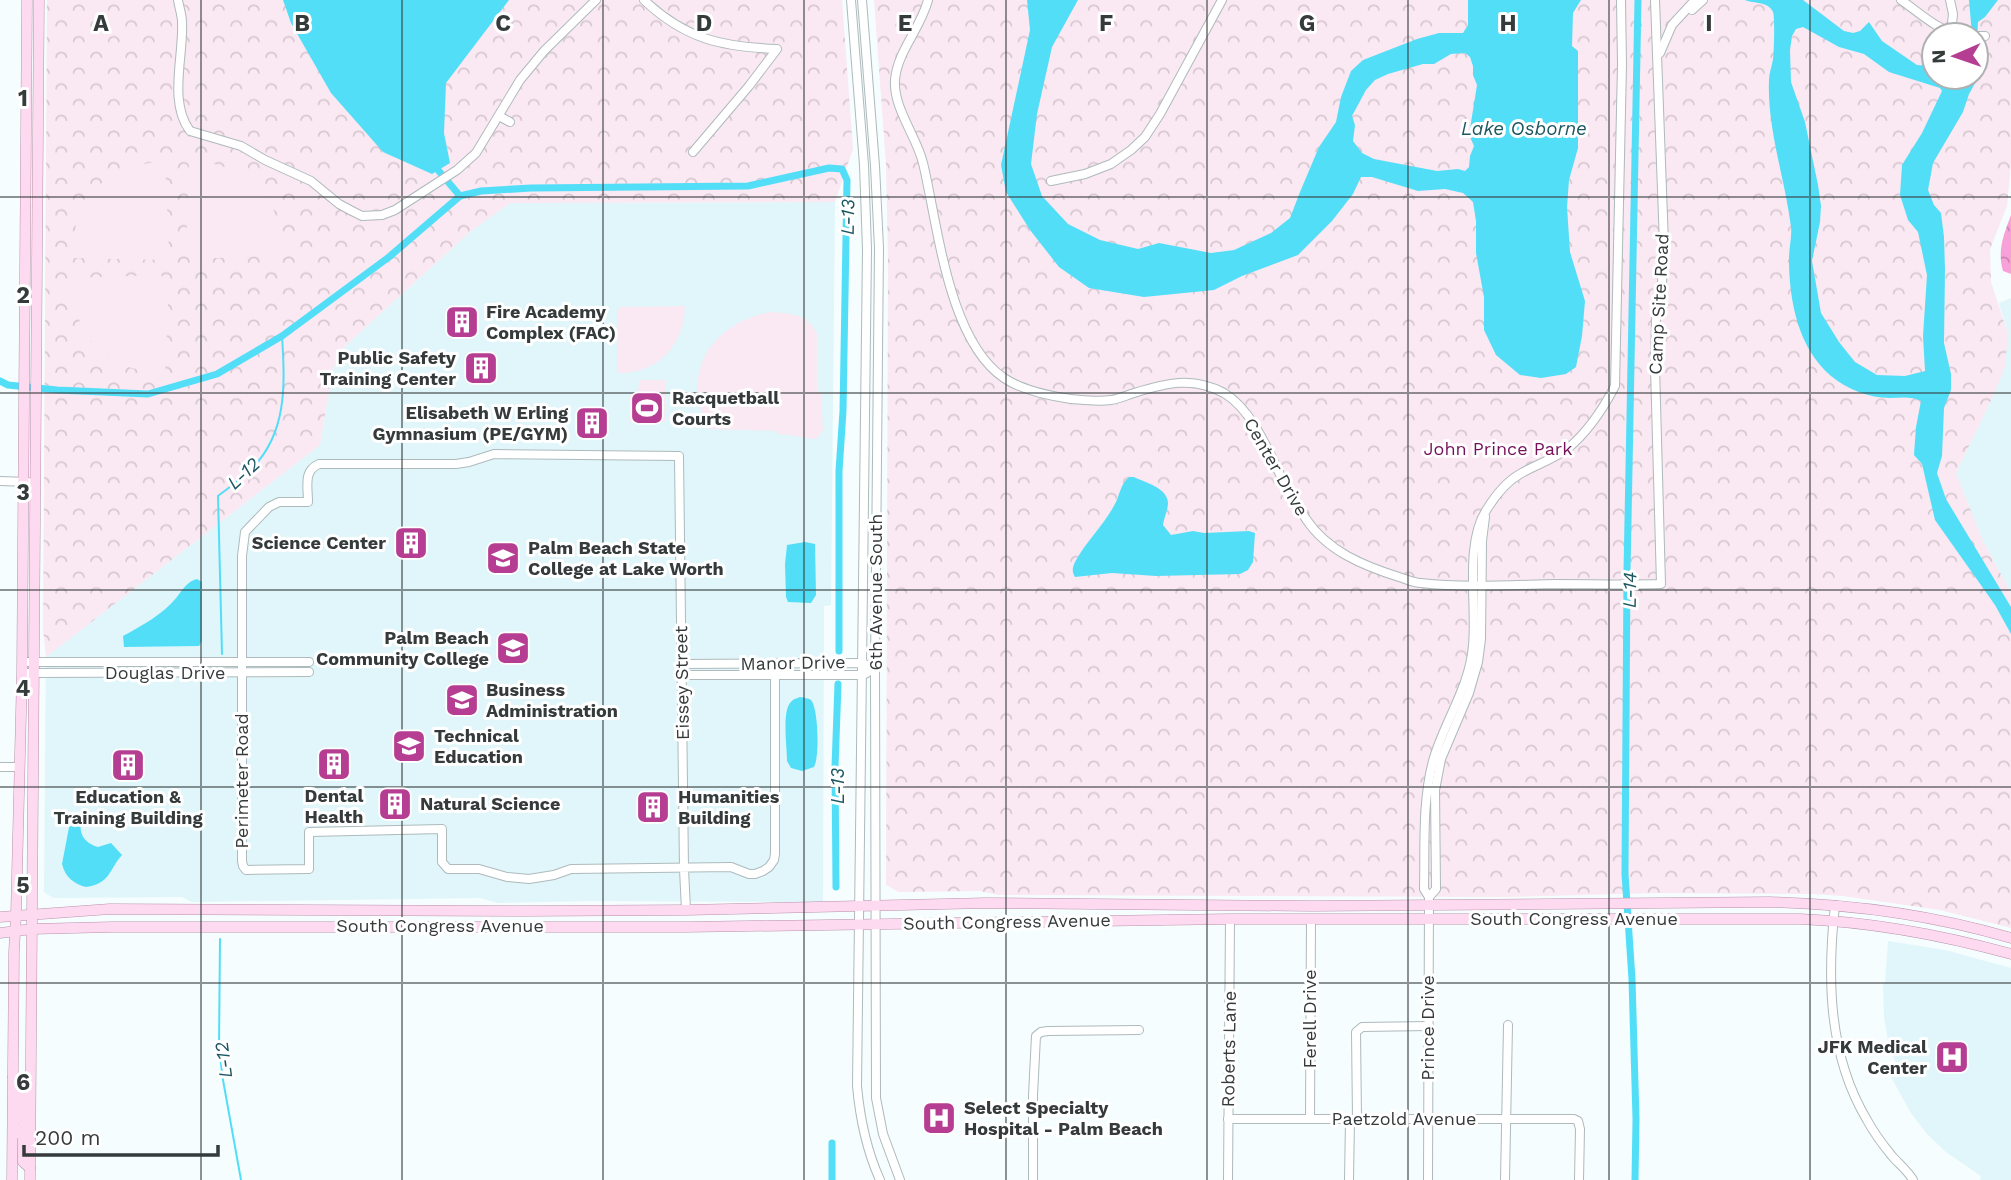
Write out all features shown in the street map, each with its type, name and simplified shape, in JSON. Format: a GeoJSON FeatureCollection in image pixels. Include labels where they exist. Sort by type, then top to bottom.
{"type":"FeatureCollection","features":[{"type":"Feature","properties":{"kind":"main road"},"geometry":{"type":"LineString","coordinates":[[12,1180],[22,667],[27,0]]}},
{"type":"Feature","properties":{"kind":"main road"},"geometry":{"type":"LineString","coordinates":[[30,1180],[39,0]]}},
{"type":"Feature","properties":{"kind":"main road"},"geometry":{"type":"LineString","coordinates":[[24,265],[30,278],[32,310],[37,322]]}},
{"type":"Feature","properties":{"kind":"main road","name":"South Congress Avenue"},"geometry":{"type":"LineString","coordinates":[[0,917],[110,909],[686,910],[987,903],[1260,905],[1429,901],[1770,902],[1835,905],[1945,921],[2011,938]]}},
{"type":"Feature","properties":{"kind":"main road"},"geometry":{"type":"LineString","coordinates":[[1205,919],[1223,913],[1231,905]]}},
{"type":"Feature","properties":{"kind":"main road"},"geometry":{"type":"LineString","coordinates":[[1230,919],[1239,912],[1260,905]]}},
{"type":"Feature","properties":{"kind":"main road","name":"South Congress Avenue"},"geometry":{"type":"LineString","coordinates":[[0,933],[32,929],[112,927],[686,927],[1205,919],[1742,918],[1833,920],[1937,935],[2011,954]]}},
{"type":"Feature","properties":{"kind":"main road"},"geometry":{"type":"LineString","coordinates":[[13,1077],[21,1089],[21,1119],[30,1131]]}},
{"type":"Feature","properties":{"kind":"main road"},"geometry":{"type":"LineString","coordinates":[[13,1125],[23,1137],[23,1162],[30,1168]]}},
{"type":"Feature","properties":{"kind":"street"},"geometry":{"type":"LineString","coordinates":[[178,0],[183,21],[179,65],[180,105],[182,117],[190,131],[241,146],[311,181],[339,204],[362,216],[382,215],[394,210],[457,170],[476,153],[520,80],[596,0]]}},
{"type":"Feature","properties":{"kind":"street"},"geometry":{"type":"LineString","coordinates":[[644,0],[659,15],[682,30],[707,40],[752,48],[777,49],[693,152]]}},
{"type":"Feature","properties":{"kind":"street","name":"6th Avenue South"},"geometry":{"type":"LineString","coordinates":[[851,0],[864,165],[867,249],[857,1086],[861,1122],[871,1160],[880,1180]]}},
{"type":"Feature","properties":{"kind":"street","name":"6th Avenue South"},"geometry":{"type":"LineString","coordinates":[[862,0],[878,222],[876,1098],[883,1135],[900,1180]]}},
{"type":"Feature","properties":{"kind":"street","name":"Center Drive"},"geometry":{"type":"LineString","coordinates":[[929,0],[898,65],[895,83],[901,109],[922,159],[937,235],[957,307],[970,337],[985,360],[1004,378],[1037,392],[1094,401],[1114,400],[1163,383],[1181,381],[1207,385],[1226,394],[1248,417],[1310,525],[1334,548],[1371,568],[1418,583],[1478,586],[1661,584]]}},
{"type":"Feature","properties":{"kind":"street"},"geometry":{"type":"LineString","coordinates":[[1051,181],[1085,174],[1111,164],[1146,137],[1222,0]]}},
{"type":"Feature","properties":{"kind":"street","name":"Prince Drive"},"geometry":{"type":"LineString","coordinates":[[1428,1180],[1429,901],[1436,889],[1435,790],[1441,759],[1473,648],[1478,586],[1475,539],[1485,510],[1499,491],[1518,475],[1568,448],[1607,401],[1615,386],[1621,0]]}},
{"type":"Feature","properties":{"kind":"street"},"geometry":{"type":"LineString","coordinates":[[1655,0],[1658,55]]}},
{"type":"Feature","properties":{"kind":"street","name":"Camp Site Road"},"geometry":{"type":"LineString","coordinates":[[1661,584],[1655,367],[1656,320],[1664,244],[1658,55],[1676,20],[1695,0]]}},
{"type":"Feature","properties":{"kind":"street","name":"Camp Site Road"},"geometry":{"type":"LineString","coordinates":[[1670,30],[1703,0]]}},
{"type":"Feature","properties":{"kind":"street"},"geometry":{"type":"LineString","coordinates":[[1901,0],[1933,21]]}},
{"type":"Feature","properties":{"kind":"street"},"geometry":{"type":"LineString","coordinates":[[1950,0],[1952,21]]}},
{"type":"Feature","properties":{"kind":"street"},"geometry":{"type":"LineString","coordinates":[[1657,17],[1660,29],[1670,30]]}},
{"type":"Feature","properties":{"kind":"street"},"geometry":{"type":"LineString","coordinates":[[499,116],[510,122]]}},
{"type":"Feature","properties":{"kind":"street","name":"Perimeter Road"},"geometry":{"type":"LineString","coordinates":[[679,456],[494,454],[456,464],[319,464],[307,474],[308,502],[279,502],[269,507],[245,532],[242,556],[243,866],[246,870],[309,869],[309,832],[442,829],[442,862],[448,869],[479,869],[508,877],[554,875],[571,869],[731,867],[749,874],[763,871],[774,860],[775,844],[775,664]]}},
{"type":"Feature","properties":{"kind":"street","name":"Eissey Street"},"geometry":{"type":"LineString","coordinates":[[679,456],[686,910]]}},
{"type":"Feature","properties":{"kind":"street"},"geometry":{"type":"LineString","coordinates":[[0,481],[37,483]]}},
{"type":"Feature","properties":{"kind":"street","name":"Douglas Drive"},"geometry":{"type":"LineString","coordinates":[[22,667],[309,662]]}},
{"type":"Feature","properties":{"kind":"street","name":"Manor Drive"},"geometry":{"type":"LineString","coordinates":[[682,664],[863,663],[875,670]]}},
{"type":"Feature","properties":{"kind":"street","name":"Douglas Drive"},"geometry":{"type":"LineString","coordinates":[[34,667],[242,673],[309,672]]}},
{"type":"Feature","properties":{"kind":"street","name":"Manor Drive"},"geometry":{"type":"LineString","coordinates":[[682,675],[863,675],[875,670]]}},
{"type":"Feature","properties":{"kind":"street"},"geometry":{"type":"LineString","coordinates":[[0,767],[18,767]]}},
{"type":"Feature","properties":{"kind":"street"},"geometry":{"type":"LineString","coordinates":[[1835,905],[1832,1012],[1845,1072],[1867,1121],[1881,1142],[1912,1178],[1921,1180]]}},
{"type":"Feature","properties":{"kind":"street","name":"Roberts Lane"},"geometry":{"type":"LineString","coordinates":[[1227,1180],[1230,919]]}},
{"type":"Feature","properties":{"kind":"street","name":"Ferell Drive"},"geometry":{"type":"LineString","coordinates":[[1310,1119],[1311,919]]}},
{"type":"Feature","properties":{"kind":"street"},"geometry":{"type":"LineString","coordinates":[[1505,1180],[1508,1024]]}},
{"type":"Feature","properties":{"kind":"street"},"geometry":{"type":"LineString","coordinates":[[1349,1180],[1354,1119],[1356,1032],[1363,1027],[1429,1026]]}},
{"type":"Feature","properties":{"kind":"street"},"geometry":{"type":"LineString","coordinates":[[1033,1180],[1036,1036],[1041,1031],[1139,1030]]}},
{"type":"Feature","properties":{"kind":"street","name":"Paetzold Avenue"},"geometry":{"type":"LineString","coordinates":[[1228,1119],[1574,1119],[1578,1121],[1580,1129],[1579,1180]]}},
{"type":"Feature","properties":{"kind":"shaded area","name":"Palm Beach State College at Lake Worth"},"geometry":{"type":"Polygon","coordinates":[[[835,202],[831,605],[824,606],[823,902],[497,903],[481,898],[192,902],[182,897],[53,898],[44,892],[46,657],[320,445],[333,368],[344,347],[471,231],[510,203],[835,202]]]}},
{"type":"Feature","properties":{"kind":"shaded area"},"geometry":{"type":"Polygon","coordinates":[[[2011,298],[2011,593],[1983,541],[1956,473],[1996,390],[2008,334],[1999,303],[2011,298]]]}},
{"type":"Feature","properties":{"kind":"shaded area","name":"JFK Medical Center"},"geometry":{"type":"Polygon","coordinates":[[[1888,941],[1945,950],[2011,968],[2011,1180],[1980,1180],[1981,1176],[1946,1152],[1927,1134],[1911,1113],[1891,1077],[1899,1072],[1888,1041],[1884,1017],[1883,984],[1888,941]]]}},
{"type":"Feature","properties":{"kind":"green space"},"geometry":{"type":"Polygon","coordinates":[[[47,0],[842,0],[853,149],[835,202],[510,203],[471,231],[344,347],[333,368],[320,445],[46,657],[43,629],[47,0]]]}},
{"type":"Feature","properties":{"kind":"green space","name":"John Prince Park"},"geometry":{"type":"Polygon","coordinates":[[[874,0],[2011,0],[2011,163],[2007,206],[1990,249],[1991,282],[2008,334],[2005,366],[1956,473],[1983,541],[2011,593],[2011,928],[1940,910],[1813,894],[1657,893],[1505,897],[999,895],[980,891],[899,892],[886,885],[886,164],[874,0]]]}},
{"type":"Feature","properties":{"kind":"green space"},"geometry":{"type":"Polygon","coordinates":[[[189,160],[229,168],[258,187],[276,215],[284,255],[194,259],[186,251],[189,160]]]}},
{"type":"Feature","properties":{"kind":"green space"},"geometry":{"type":"Polygon","coordinates":[[[165,161],[169,252],[161,260],[71,258],[79,218],[96,188],[124,170],[165,161]]]}},
{"type":"Feature","properties":{"kind":"green space"},"geometry":{"type":"Polygon","coordinates":[[[2011,215],[2011,274],[2003,271],[2001,256],[2002,242],[2011,215]]]}},
{"type":"Feature","properties":{"kind":"green space"},"geometry":{"type":"Polygon","coordinates":[[[161,275],[169,283],[165,374],[125,366],[96,347],[79,318],[71,278],[161,275]]]}},
{"type":"Feature","properties":{"kind":"green space"},"geometry":{"type":"Polygon","coordinates":[[[685,306],[680,333],[666,354],[645,368],[617,373],[617,310],[620,307],[685,306]]]}},
{"type":"Feature","properties":{"kind":"green space"},"geometry":{"type":"Polygon","coordinates":[[[770,312],[791,314],[804,319],[817,334],[817,391],[821,392],[823,430],[816,439],[778,434],[778,431],[709,429],[701,408],[698,389],[706,354],[731,327],[770,312]]]}},
{"type":"Feature","properties":{"kind":"green space","name":"Racquetball Courts"},"geometry":{"type":"Polygon","coordinates":[[[639,380],[665,380],[665,422],[629,422],[629,394],[638,394],[639,380]]]}},
{"type":"Feature","properties":{"kind":"water"},"geometry":{"type":"Polygon","coordinates":[[[283,0],[509,0],[446,83],[444,133],[450,163],[432,174],[383,152],[331,93],[291,23],[283,0]]]}},
{"type":"Feature","properties":{"kind":"water","name":"Lake Osborne"},"geometry":{"type":"Polygon","coordinates":[[[1027,0],[1078,0],[1052,47],[1037,114],[1031,164],[1042,196],[1068,224],[1100,240],[1138,249],[1159,243],[1211,253],[1234,250],[1271,233],[1290,218],[1319,147],[1336,122],[1341,97],[1351,71],[1363,60],[1439,33],[1463,33],[1468,25],[1468,0],[1581,0],[1573,13],[1572,46],[1578,51],[1578,148],[1569,180],[1567,207],[1570,252],[1585,301],[1576,367],[1566,374],[1541,378],[1520,375],[1496,355],[1484,330],[1484,297],[1476,253],[1473,202],[1463,193],[1445,189],[1418,191],[1372,177],[1361,177],[1353,194],[1332,221],[1298,255],[1242,276],[1214,290],[1144,297],[1089,288],[1059,267],[1030,230],[1006,192],[1001,165],[1030,30],[1027,0]],[[1465,53],[1451,54],[1434,64],[1423,64],[1375,80],[1366,90],[1352,116],[1355,125],[1353,141],[1362,153],[1374,159],[1437,171],[1465,171],[1469,167],[1474,146],[1469,135],[1477,85],[1470,57],[1465,53]]]}},
{"type":"Feature","properties":{"kind":"water"},"geometry":{"type":"Polygon","coordinates":[[[1745,0],[1803,0],[1844,31],[1853,33],[1860,31],[1869,22],[1882,41],[1920,65],[1920,82],[1889,72],[1864,54],[1839,47],[1803,27],[1796,29],[1792,36],[1791,82],[1805,122],[1821,206],[1812,261],[1821,313],[1855,362],[1877,375],[1905,376],[1925,371],[1923,336],[1927,275],[1918,232],[1908,220],[1900,195],[1902,165],[1922,133],[1942,91],[1971,91],[1963,112],[1933,163],[1928,190],[1934,205],[1941,213],[1944,237],[1944,343],[1951,374],[1951,390],[1944,408],[1942,456],[1937,473],[1946,499],[2011,607],[2011,634],[1995,605],[1935,520],[1922,464],[1914,455],[1921,401],[1874,396],[1844,385],[1820,365],[1803,337],[1791,291],[1791,227],[1773,136],[1769,99],[1774,15],[1771,8],[1745,0]]]}},
{"type":"Feature","properties":{"kind":"water"},"geometry":{"type":"Polygon","coordinates":[[[1969,0],[1998,0],[1979,21],[1971,21],[1969,0]]]}},
{"type":"Feature","properties":{"kind":"water"},"geometry":{"type":"Polygon","coordinates":[[[1129,477],[1149,483],[1164,493],[1168,503],[1163,525],[1171,535],[1193,531],[1255,533],[1253,562],[1248,570],[1240,574],[1156,576],[1112,573],[1075,577],[1075,562],[1112,510],[1122,486],[1129,477]]]}},
{"type":"Feature","properties":{"kind":"water"},"geometry":{"type":"Polygon","coordinates":[[[805,542],[815,544],[816,595],[811,603],[788,602],[785,564],[787,545],[805,542]]]}},
{"type":"Feature","properties":{"kind":"water"},"geometry":{"type":"Polygon","coordinates":[[[197,579],[202,582],[202,641],[199,646],[124,647],[123,636],[159,614],[188,583],[197,579]]]}},
{"type":"Feature","properties":{"kind":"water"},"geometry":{"type":"Polygon","coordinates":[[[800,697],[810,699],[813,704],[817,732],[814,767],[802,771],[791,768],[787,761],[786,730],[786,714],[790,703],[800,697]]]}},
{"type":"Feature","properties":{"kind":"water"},"geometry":{"type":"Polygon","coordinates":[[[82,813],[84,816],[81,831],[85,839],[98,847],[111,843],[122,855],[105,879],[86,887],[71,879],[62,864],[70,822],[82,813]]]}},
{"type":"Feature","properties":{"kind":"waterway","name":"L-14"},"geometry":{"type":"LineString","coordinates":[[1635,1180],[1632,979],[1625,874],[1627,572],[1638,0]]}},
{"type":"Feature","properties":{"kind":"waterway","name":"L-13"},"geometry":{"type":"LineString","coordinates":[[0,381],[8,385],[57,390],[148,394],[217,374],[282,336],[389,257],[460,196],[481,191],[531,188],[748,186],[829,168],[842,169],[847,180],[843,411],[839,471],[839,651]]}},
{"type":"Feature","properties":{"kind":"waterway"},"geometry":{"type":"LineString","coordinates":[[438,170],[460,196]]}},
{"type":"Feature","properties":{"kind":"waterway","name":"L-12"},"geometry":{"type":"LineString","coordinates":[[222,654],[218,496],[248,472],[271,442],[277,426],[283,391],[282,336]]}},
{"type":"Feature","properties":{"kind":"waterway","name":"L-13"},"geometry":{"type":"LineString","coordinates":[[836,887],[835,767],[838,684]]}},
{"type":"Feature","properties":{"kind":"waterway","name":"L-12"},"geometry":{"type":"LineString","coordinates":[[220,939],[219,1048],[241,1180]]}},
{"type":"Feature","properties":{"kind":"waterway","name":"L-13"},"geometry":{"type":"LineString","coordinates":[[832,1143],[832,1180]]}},
{"type":"Feature","properties":{"kind":"place","name":"Fire Academy Complex (FAC)"},"geometry":{"type":"Point","coordinates":[462,322]}},
{"type":"Feature","properties":{"kind":"place","name":"Public Safety Training Center"},"geometry":{"type":"Point","coordinates":[481,368]}},
{"type":"Feature","properties":{"kind":"place","name":"Racquetball Courts"},"geometry":{"type":"Point","coordinates":[647,408]}},
{"type":"Feature","properties":{"kind":"place","name":"Elisabeth W Erling Gymnasium (PE/GYM)"},"geometry":{"type":"Point","coordinates":[592,423]}},
{"type":"Feature","properties":{"kind":"place","name":"Science Center"},"geometry":{"type":"Point","coordinates":[411,543]}},
{"type":"Feature","properties":{"kind":"place","name":"Palm Beach State College at Lake Worth"},"geometry":{"type":"Point","coordinates":[503,558]}},
{"type":"Feature","properties":{"kind":"place","name":"Palm Beach Community College"},"geometry":{"type":"Point","coordinates":[513,648]}},
{"type":"Feature","properties":{"kind":"place","name":"Business Administration"},"geometry":{"type":"Point","coordinates":[462,700]}},
{"type":"Feature","properties":{"kind":"place","name":"Technical Education"},"geometry":{"type":"Point","coordinates":[409,746]}},
{"type":"Feature","properties":{"kind":"place","name":"Dental Health"},"geometry":{"type":"Point","coordinates":[334,764]}},
{"type":"Feature","properties":{"kind":"place","name":"Education & Training Building"},"geometry":{"type":"Point","coordinates":[128,765]}},
{"type":"Feature","properties":{"kind":"place","name":"Natural Science"},"geometry":{"type":"Point","coordinates":[395,804]}},
{"type":"Feature","properties":{"kind":"place","name":"Humanities Building"},"geometry":{"type":"Point","coordinates":[653,807]}},
{"type":"Feature","properties":{"kind":"place","name":"JFK Medical Center"},"geometry":{"type":"Point","coordinates":[1952,1057]}},
{"type":"Feature","properties":{"kind":"place","name":"Select Specialty Hospital - Palm Beach"},"geometry":{"type":"Point","coordinates":[939,1118]}}]}
